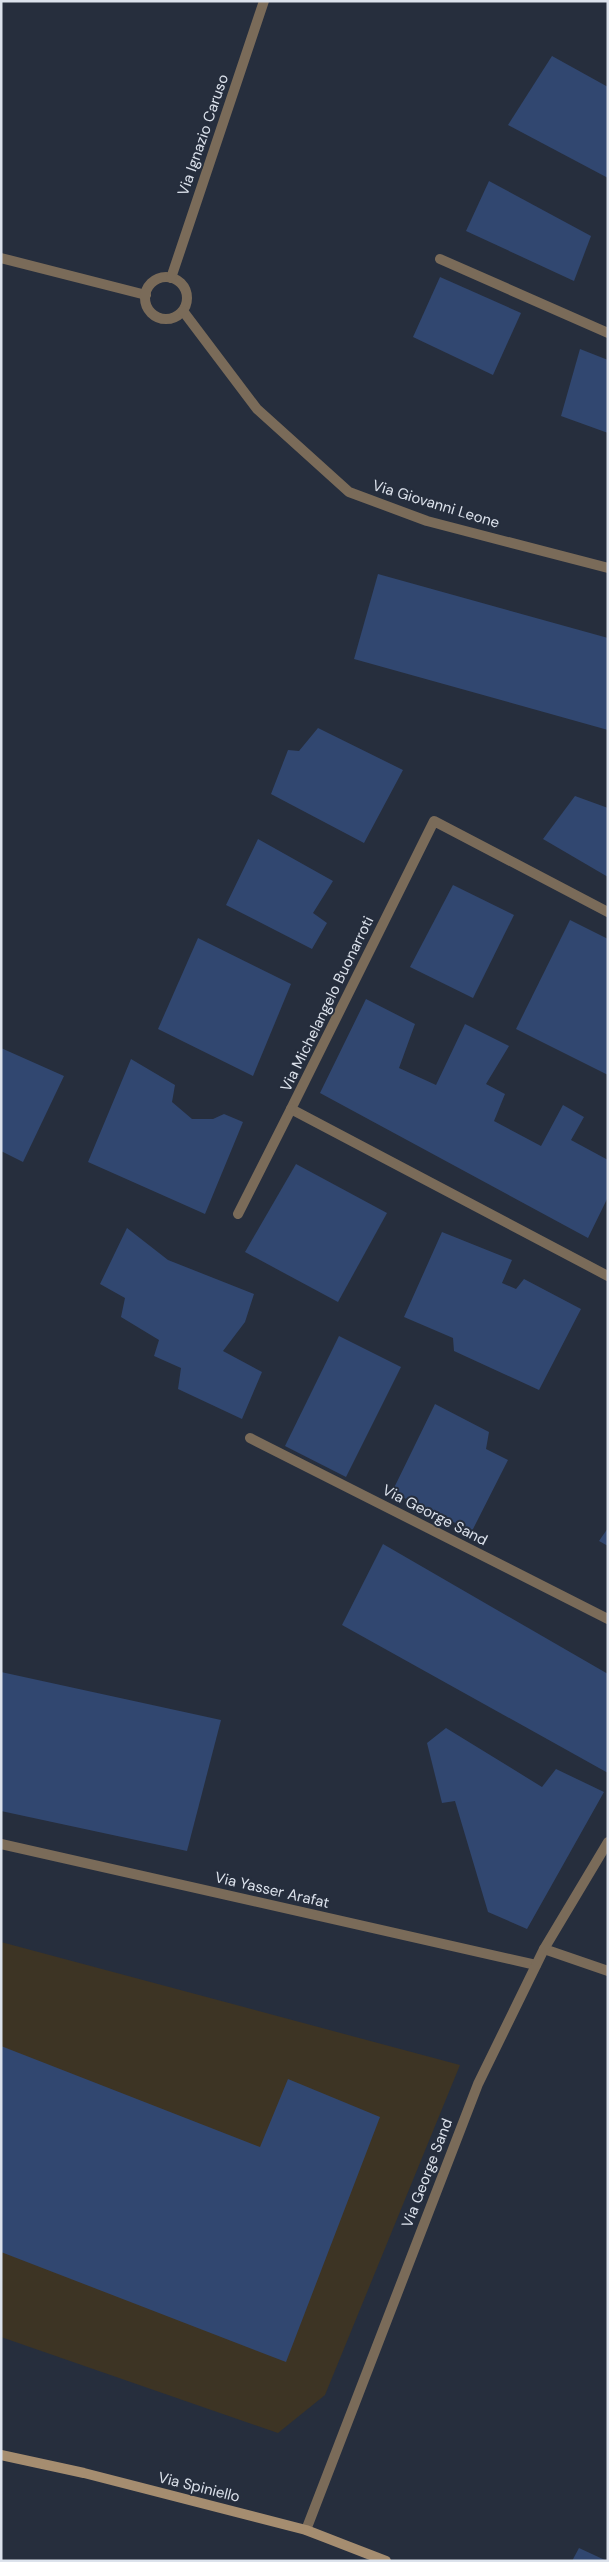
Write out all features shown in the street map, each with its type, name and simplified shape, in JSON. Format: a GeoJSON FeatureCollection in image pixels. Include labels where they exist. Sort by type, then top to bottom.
{"type":"FeatureCollection","features":[{"type":"Feature","properties":{"kind":"street","name":"Via Ignazio Caruso"},"geometry":{"type":"LineString","coordinates":[[171,278],[264,1]]}},
{"type":"Feature","properties":{"kind":"street"},"geometry":{"type":"LineString","coordinates":[[1,258],[146,295]]}},
{"type":"Feature","properties":{"kind":"street"},"geometry":{"type":"LineString","coordinates":[[440,259],[608,333]]}},
{"type":"Feature","properties":{"kind":"street"},"geometry":{"type":"LineString","coordinates":[[164,278],[171,278],[182,285],[186,291],[187,298],[184,311],[172,318],[158,318],[148,308],[146,295],[152,283],[164,278]]}},
{"type":"Feature","properties":{"kind":"street","name":"Via Giovanni Leone"},"geometry":{"type":"LineString","coordinates":[[184,311],[257,409],[349,492],[427,521],[608,568]]}},
{"type":"Feature","properties":{"kind":"street","name":"Via Michelangelo Buonarroti"},"geometry":{"type":"LineString","coordinates":[[608,912],[434,821],[291,1109],[608,1276]]}},
{"type":"Feature","properties":{"kind":"street"},"geometry":{"type":"LineString","coordinates":[[238,1214],[291,1109]]}},
{"type":"Feature","properties":{"kind":"street","name":"Via George Sand"},"geometry":{"type":"LineString","coordinates":[[250,1438],[608,1619]]}},
{"type":"Feature","properties":{"kind":"street","name":"Via George Sand"},"geometry":{"type":"LineString","coordinates":[[306,2530],[478,2084],[544,1949],[608,1842]]}},
{"type":"Feature","properties":{"kind":"street","name":"Via Yasser Arafat"},"geometry":{"type":"LineString","coordinates":[[1,1844],[536,1966]]}},
{"type":"Feature","properties":{"kind":"street"},"geometry":{"type":"LineString","coordinates":[[544,1949],[608,1971]]}},
{"type":"Feature","properties":{"kind":"street","name":"Via Spiniello"},"geometry":{"type":"LineString","coordinates":[[1,2454],[306,2530],[386,2561]]}},
{"type":"Feature","properties":{"kind":"shaded area"},"geometry":{"type":"Polygon","coordinates":[[[1,1942],[460,2065],[325,2395],[278,2433],[1,2337],[1,1942]]]}},
{"type":"Feature","properties":{"kind":"building"},"geometry":{"type":"Polygon","coordinates":[[[552,56],[608,87],[608,178],[508,125],[552,56]]]}},
{"type":"Feature","properties":{"kind":"building"},"geometry":{"type":"Polygon","coordinates":[[[489,181],[591,236],[574,281],[466,231],[489,181]]]}},
{"type":"Feature","properties":{"kind":"building"},"geometry":{"type":"Polygon","coordinates":[[[440,277],[521,313],[493,375],[413,337],[440,277]]]}},
{"type":"Feature","properties":{"kind":"building"},"geometry":{"type":"Polygon","coordinates":[[[580,349],[608,360],[608,433],[561,416],[580,349]]]}},
{"type":"Feature","properties":{"kind":"building"},"geometry":{"type":"Polygon","coordinates":[[[378,574],[608,638],[608,730],[354,659],[378,574]]]}},
{"type":"Feature","properties":{"kind":"building"},"geometry":{"type":"Polygon","coordinates":[[[318,728],[403,770],[364,843],[271,794],[288,750],[299,751],[318,728]]]}},
{"type":"Feature","properties":{"kind":"building"},"geometry":{"type":"Polygon","coordinates":[[[575,796],[608,808],[608,877],[543,839],[575,796]]]}},
{"type":"Feature","properties":{"kind":"building"},"geometry":{"type":"Polygon","coordinates":[[[258,839],[333,881],[313,913],[327,923],[312,949],[226,905],[258,839]]]}},
{"type":"Feature","properties":{"kind":"building"},"geometry":{"type":"Polygon","coordinates":[[[453,885],[514,915],[473,998],[410,967],[453,885]]]}},
{"type":"Feature","properties":{"kind":"building"},"geometry":{"type":"Polygon","coordinates":[[[570,920],[608,939],[608,1075],[516,1029],[570,920]]]}},
{"type":"Feature","properties":{"kind":"building"},"geometry":{"type":"Polygon","coordinates":[[[198,938],[291,984],[253,1076],[158,1029],[198,938]]]}},
{"type":"Feature","properties":{"kind":"building"},"geometry":{"type":"Polygon","coordinates":[[[366,999],[415,1024],[399,1068],[436,1085],[465,1024],[509,1046],[486,1084],[505,1094],[494,1121],[541,1146],[563,1105],[584,1117],[571,1140],[608,1160],[608,1197],[588,1238],[320,1093],[366,999]]]}},
{"type":"Feature","properties":{"kind":"building"},"geometry":{"type":"Polygon","coordinates":[[[1,1048],[64,1076],[23,1162],[1,1151],[1,1048]]]}},
{"type":"Feature","properties":{"kind":"building"},"geometry":{"type":"Polygon","coordinates":[[[131,1059],[175,1085],[172,1102],[192,1119],[213,1119],[224,1114],[243,1122],[205,1214],[88,1162],[131,1059]]]}},
{"type":"Feature","properties":{"kind":"building"},"geometry":{"type":"Polygon","coordinates":[[[296,1164],[387,1213],[338,1302],[245,1252],[296,1164]]]}},
{"type":"Feature","properties":{"kind":"building"},"geometry":{"type":"Polygon","coordinates":[[[127,1228],[168,1260],[254,1294],[245,1322],[223,1351],[262,1372],[242,1419],[178,1389],[181,1368],[154,1356],[159,1340],[121,1317],[125,1298],[100,1284],[127,1228]]]}},
{"type":"Feature","properties":{"kind":"building"},"geometry":{"type":"Polygon","coordinates":[[[442,1232],[512,1260],[502,1283],[516,1289],[524,1279],[581,1309],[539,1390],[454,1351],[453,1338],[404,1317],[442,1232]]]}},
{"type":"Feature","properties":{"kind":"building"},"geometry":{"type":"Polygon","coordinates":[[[339,1336],[401,1367],[346,1477],[285,1446],[339,1336]]]}},
{"type":"Feature","properties":{"kind":"building"},"geometry":{"type":"Polygon","coordinates":[[[435,1404],[489,1432],[486,1449],[508,1460],[472,1531],[392,1492],[435,1404]]]}},
{"type":"Feature","properties":{"kind":"building"},"geometry":{"type":"Polygon","coordinates":[[[608,1528],[608,1546],[599,1541],[608,1528]]]}},
{"type":"Feature","properties":{"kind":"building"},"geometry":{"type":"Polygon","coordinates":[[[383,1544],[608,1674],[608,1773],[342,1625],[383,1544]]]}},
{"type":"Feature","properties":{"kind":"building"},"geometry":{"type":"Polygon","coordinates":[[[1,1672],[221,1720],[187,1851],[1,1811],[1,1672]]]}},
{"type":"Feature","properties":{"kind":"building"},"geometry":{"type":"Polygon","coordinates":[[[446,1728],[542,1787],[556,1769],[604,1792],[527,1929],[488,1912],[455,1801],[442,1803],[427,1743],[446,1728]]]}},
{"type":"Feature","properties":{"kind":"building"},"geometry":{"type":"Polygon","coordinates":[[[1,2046],[260,2147],[288,2079],[380,2117],[286,2362],[1,2252],[1,2046]]]}},
{"type":"Feature","properties":{"kind":"building"},"geometry":{"type":"Polygon","coordinates":[[[579,2548],[607,2561],[572,2561],[579,2548]]]}}]}
